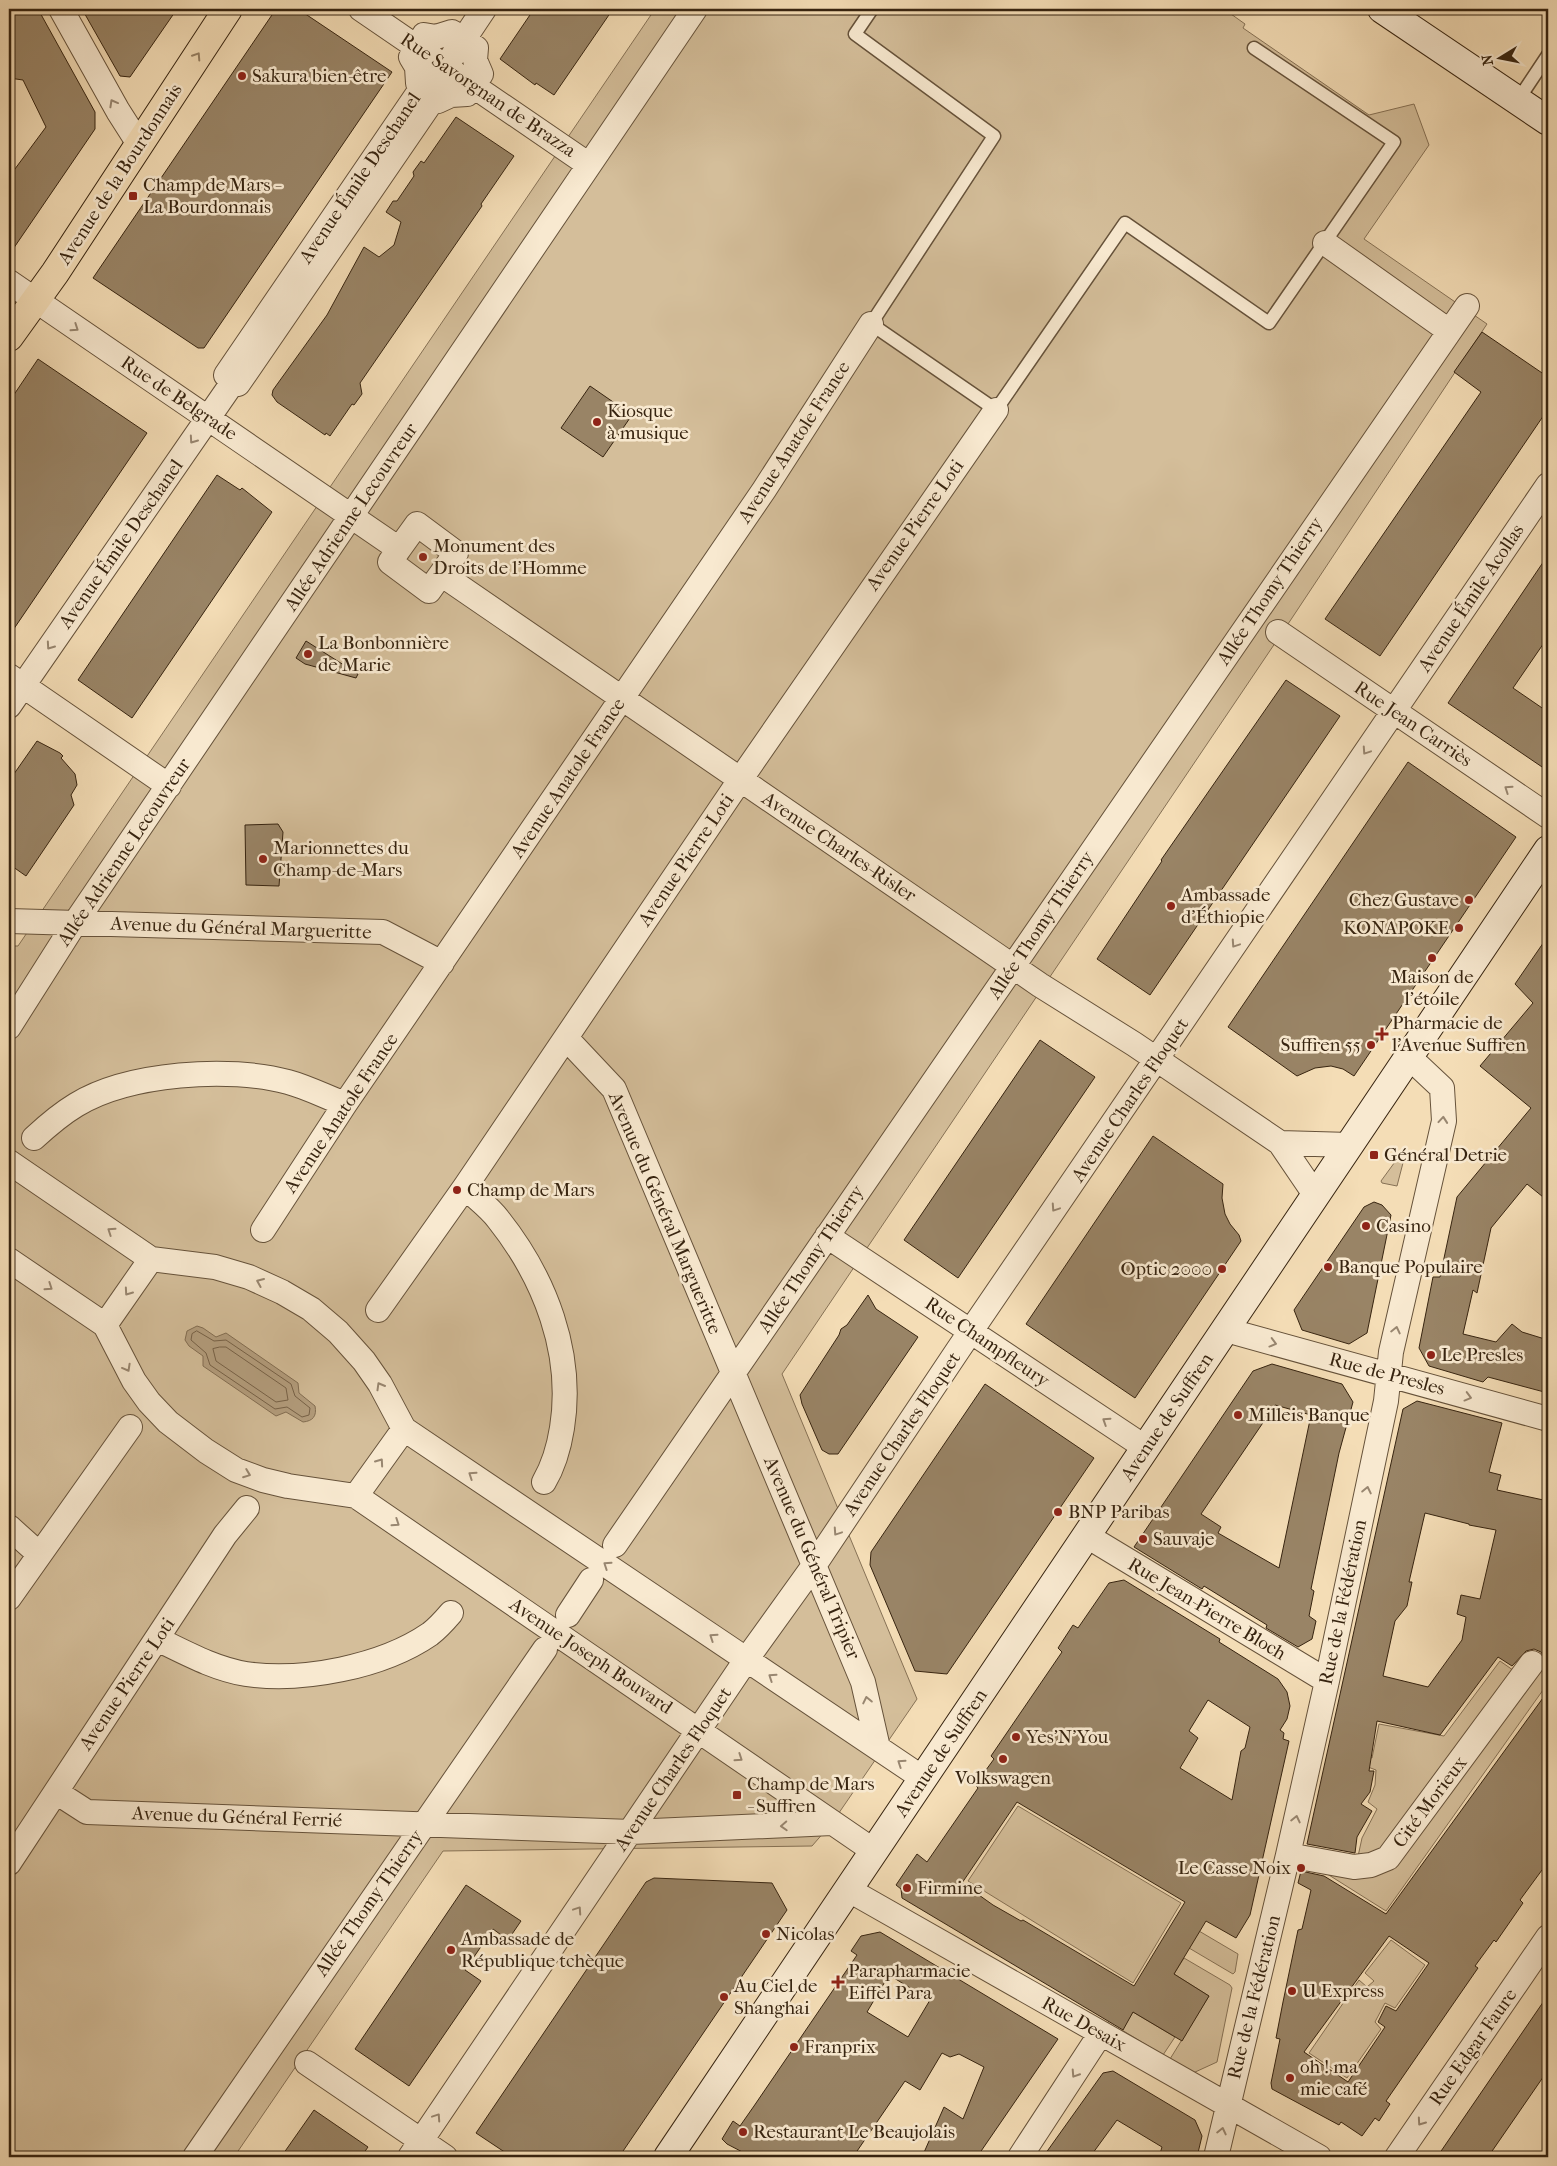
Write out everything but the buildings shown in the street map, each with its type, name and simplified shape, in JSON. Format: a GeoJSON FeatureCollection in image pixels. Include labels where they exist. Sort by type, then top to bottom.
{"type":"FeatureCollection","features":[{"type":"Feature","properties":{"kind":"main road","name":"Avenue de la Bourdonnais"},"geometry":{"type":"LineString","coordinates":[[9,337],[35,301],[228,9]]}},
{"type":"Feature","properties":{"kind":"main road"},"geometry":{"type":"LineString","coordinates":[[1382,9],[1548,121]]}},
{"type":"Feature","properties":{"kind":"main road","name":"Avenue de Suffren"},"geometry":{"type":"LineString","coordinates":[[668,2157],[1548,850]]}},
{"type":"Feature","properties":{"kind":"street"},"geometry":{"type":"LineString","coordinates":[[61,9],[118,111],[139,144]]}},
{"type":"Feature","properties":{"kind":"street","name":"Rue Savorgnan de Brazza"},"geometry":{"type":"LineString","coordinates":[[361,9],[589,165]]}},
{"type":"Feature","properties":{"kind":"street","name":"Avenue Émile Deschanel"},"geometry":{"type":"LineString","coordinates":[[9,706],[16,681],[234,381],[484,9]]}},
{"type":"Feature","properties":{"kind":"street","name":"Allée Adrienne Lecouvreur"},"geometry":{"type":"LineString","coordinates":[[9,1027],[75,923],[695,9]]}},
{"type":"Feature","properties":{"kind":"street"},"geometry":{"type":"LineString","coordinates":[[417,47],[424,35],[436,37],[452,32],[476,48],[475,60],[481,74],[473,85]]}},
{"type":"Feature","properties":{"kind":"street","name":"Avenue Émile Deschanel"},"geometry":{"type":"LineString","coordinates":[[417,47],[410,57],[417,67],[418,83],[423,86],[226,375],[238,384],[434,98],[438,101],[451,95],[467,94],[473,85]]}},
{"type":"Feature","properties":{"kind":"street"},"geometry":{"type":"LineString","coordinates":[[1325,244],[1449,331]]}},
{"type":"Feature","properties":{"kind":"street","name":"Rue de Belgrade"},"geometry":{"type":"LineString","coordinates":[[9,282],[351,516]]}},
{"type":"Feature","properties":{"kind":"street","name":"Allée Thomy Thierry"},"geometry":{"type":"LineString","coordinates":[[614,1545],[1466,306]]}},
{"type":"Feature","properties":{"kind":"street","name":"Avenue Anatole France"},"geometry":{"type":"LineString","coordinates":[[263,1230],[345,1104],[764,490],[871,324]]}},
{"type":"Feature","properties":{"kind":"street","name":"Avenue Pierre Loti"},"geometry":{"type":"LineString","coordinates":[[378,1310],[465,1187],[740,780],[996,410]]}},
{"type":"Feature","properties":{"kind":"street","name":"Avenue Émile Acollas"},"geometry":{"type":"LineString","coordinates":[[1393,711],[1548,485]]}},
{"type":"Feature","properties":{"kind":"street"},"geometry":{"type":"LineString","coordinates":[[351,516],[399,549]]}},
{"type":"Feature","properties":{"kind":"street"},"geometry":{"type":"LineString","coordinates":[[417,524],[456,553],[429,591],[390,562],[399,549],[417,524]]}},
{"type":"Feature","properties":{"kind":"street","name":"Avenue Charles-Risler"},"geometry":{"type":"LineString","coordinates":[[441,574],[1040,985],[1157,1060],[1280,1143],[1299,1153]]}},
{"type":"Feature","properties":{"kind":"street","name":"Rue Jean Carriès"},"geometry":{"type":"LineString","coordinates":[[1278,632],[1548,816]]}},
{"type":"Feature","properties":{"kind":"street"},"geometry":{"type":"LineString","coordinates":[[16,681],[169,786]]}},
{"type":"Feature","properties":{"kind":"street","name":"Avenue Charles Floquet"},"geometry":{"type":"LineString","coordinates":[[415,2149],[746,1660],[815,1564],[970,1332],[1393,711]]}},
{"type":"Feature","properties":{"kind":"street","name":"Avenue du Général Margueritte"},"geometry":{"type":"LineString","coordinates":[[20,922],[383,932],[442,963]]}},
{"type":"Feature","properties":{"kind":"street","name":"Avenue du Général Margueritte"},"geometry":{"type":"LineString","coordinates":[[566,1038],[614,1089],[733,1373]]}},
{"type":"Feature","properties":{"kind":"street","name":"Rue de la Fédération"},"geometry":{"type":"LineString","coordinates":[[1216,2157],[1288,1855],[1327,1681],[1386,1402],[1391,1352],[1444,1121],[1442,1088],[1409,1057]]}},
{"type":"Feature","properties":{"kind":"street"},"geometry":{"type":"LineString","coordinates":[[34,1138],[53,1121],[77,1104],[107,1091],[139,1082],[173,1076],[208,1074],[246,1076],[288,1082],[345,1104]]}},
{"type":"Feature","properties":{"kind":"street"},"geometry":{"type":"LineString","coordinates":[[1316,1196],[1299,1153],[1350,1146]]}},
{"type":"Feature","properties":{"kind":"street"},"geometry":{"type":"LineString","coordinates":[[9,1162],[151,1259],[215,1267],[249,1277],[282,1292],[311,1309],[338,1332],[364,1361],[380,1384],[404,1429],[924,1779]]}},
{"type":"Feature","properties":{"kind":"street"},"geometry":{"type":"LineString","coordinates":[[465,1187],[497,1218],[534,1273],[549,1309],[560,1343],[564,1379],[564,1412],[559,1445],[551,1470],[544,1482]]}},
{"type":"Feature","properties":{"kind":"street","name":"Rue Champfleury"},"geometry":{"type":"LineString","coordinates":[[828,1236],[1146,1448]]}},
{"type":"Feature","properties":{"kind":"street"},"geometry":{"type":"LineString","coordinates":[[105,1325],[151,1259]]}},
{"type":"Feature","properties":{"kind":"street"},"geometry":{"type":"LineString","coordinates":[[9,1260],[105,1325],[134,1381],[149,1402],[168,1422],[206,1451],[236,1470],[263,1480],[288,1486],[356,1496],[404,1429]]}},
{"type":"Feature","properties":{"kind":"street","name":"Rue de Presles"},"geometry":{"type":"LineString","coordinates":[[1226,1330],[1548,1419]]}},
{"type":"Feature","properties":{"kind":"street","name":"Avenue du Général Tripier"},"geometry":{"type":"LineString","coordinates":[[733,1373],[864,1682],[878,1748]]}},
{"type":"Feature","properties":{"kind":"street"},"geometry":{"type":"LineString","coordinates":[[9,1598],[130,1427]]}},
{"type":"Feature","properties":{"kind":"street","name":"Avenue Joseph Bouvard"},"geometry":{"type":"LineString","coordinates":[[356,1496],[874,1851]]}},
{"type":"Feature","properties":{"kind":"street","name":"Avenue Pierre Loti"},"geometry":{"type":"LineString","coordinates":[[9,1862],[225,1535],[247,1508]]}},
{"type":"Feature","properties":{"kind":"street"},"geometry":{"type":"LineString","coordinates":[[9,1527],[40,1554]]}},
{"type":"Feature","properties":{"kind":"street","name":"Rue Jean-Pierre Bloch"},"geometry":{"type":"LineString","coordinates":[[1087,1536],[1327,1681]]}},
{"type":"Feature","properties":{"kind":"street"},"geometry":{"type":"LineString","coordinates":[[568,1615],[591,1580]]}},
{"type":"Feature","properties":{"kind":"street"},"geometry":{"type":"LineString","coordinates":[[157,1639],[215,1666],[245,1674],[276,1676],[337,1670],[392,1654],[432,1633],[452,1613]]}},
{"type":"Feature","properties":{"kind":"street","name":"Allée Thomy Thierry"},"geometry":{"type":"LineString","coordinates":[[195,2157],[545,1649]]}},
{"type":"Feature","properties":{"kind":"street","name":"Cité Morieux"},"geometry":{"type":"LineString","coordinates":[[1288,1855],[1354,1867],[1371,1865],[1388,1858],[1532,1662]]}},
{"type":"Feature","properties":{"kind":"street","name":"Avenue du Général Ferrié"},"geometry":{"type":"LineString","coordinates":[[56,1792],[87,1812],[631,1832],[832,1823]]}},
{"type":"Feature","properties":{"kind":"street","name":"Rue Desaix"},"geometry":{"type":"LineString","coordinates":[[849,1890],[1319,2157]]}},
{"type":"Feature","properties":{"kind":"street","name":"Rue Edgar Faure"},"geometry":{"type":"LineString","coordinates":[[1397,2157],[1548,1937]]}},
{"type":"Feature","properties":{"kind":"street"},"geometry":{"type":"LineString","coordinates":[[1020,2157],[1101,2033]]}},
{"type":"Feature","properties":{"kind":"street"},"geometry":{"type":"LineString","coordinates":[[306,2064],[415,2149],[444,2157]]}},
{"type":"Feature","properties":{"kind":"lane"},"geometry":{"type":"LineString","coordinates":[[872,9],[855,34],[994,136],[871,324],[996,410],[1125,223],[1269,323],[1394,142],[1254,48]]}},
{"type":"Feature","properties":{"kind":"lane"},"geometry":{"type":"LineString","coordinates":[[1518,100],[1548,55]]}},
{"type":"Feature","properties":{"kind":"shaded area","name":"Champ de Mars"},"geometry":{"type":"Polygon","coordinates":[[[655,9],[1224,9],[1245,24],[1243,28],[1369,115],[1414,104],[1429,145],[1364,239],[1487,324],[1290,621],[782,1374],[917,1699],[832,1823],[812,1846],[443,1851],[234,2157],[9,2157],[9,946],[18,946],[655,9]]]}},
{"type":"Feature","properties":{"kind":"shaded area"},"geometry":{"type":"Polygon","coordinates":[[[1400,1155],[1404,1159],[1397,1186],[1382,1183],[1381,1181],[1400,1155]]]}},
{"type":"Feature","properties":{"kind":"shaded area"},"geometry":{"type":"Polygon","coordinates":[[[1500,1661],[1520,1675],[1535,1664],[1548,1674],[1548,1683],[1386,1911],[1313,1865],[1357,1861],[1362,1838],[1377,1809],[1368,1802],[1375,1785],[1376,1770],[1368,1767],[1366,1755],[1372,1758],[1379,1724],[1444,1736],[1500,1661]]]}},
{"type":"Feature","properties":{"kind":"shaded area"},"geometry":{"type":"Polygon","coordinates":[[[1018,1806],[1181,1903],[1133,1983],[968,1881],[1018,1806]]]}},
{"type":"Feature","properties":{"kind":"shaded area"},"geometry":{"type":"Polygon","coordinates":[[[1199,1931],[1238,1954],[1233,1974],[1189,1948],[1199,1931]]]}},
{"type":"Feature","properties":{"kind":"shaded area"},"geometry":{"type":"Polygon","coordinates":[[[1391,1940],[1425,1965],[1395,2008],[1385,2003],[1375,2022],[1381,2029],[1347,2078],[1309,2053],[1359,1980],[1367,1987],[1374,1981],[1365,1973],[1391,1940]]]}},
{"type":"Feature","properties":{"kind":"shaded area"},"geometry":{"type":"Polygon","coordinates":[[[1184,1958],[1232,1988],[1217,2062],[1193,2073],[1170,2059],[1209,1996],[1174,1974],[1184,1958]]]}},
{"type":"Feature","properties":{"kind":"shaded area"},"geometry":{"type":"Polygon","coordinates":[[[1133,2012],[1175,2037],[1163,2055],[1122,2030],[1133,2012]]]}},
{"type":"Feature","properties":{"kind":"water"},"geometry":{"type":"Polygon","coordinates":[[[197,1326],[216,1337],[226,1333],[298,1383],[299,1393],[315,1406],[314,1417],[303,1422],[286,1412],[276,1416],[203,1366],[203,1356],[189,1346],[185,1340],[187,1331],[197,1326]]]}},
{"type":"Feature","properties":{"kind":"place","name":"Sakura bien-être"},"geometry":{"type":"Point","coordinates":[242,76]}},
{"type":"Feature","properties":{"kind":"place","name":"Champ de Mars - La Bourdonnais"},"geometry":{"type":"Point","coordinates":[133,196]}},
{"type":"Feature","properties":{"kind":"place","name":"Kiosque à musique"},"geometry":{"type":"Point","coordinates":[597,422]}},
{"type":"Feature","properties":{"kind":"place","name":"Monument des Droits de l'Homme"},"geometry":{"type":"Point","coordinates":[423,557]}},
{"type":"Feature","properties":{"kind":"place","name":"La Bonbonnière de Marie"},"geometry":{"type":"Point","coordinates":[308,654]}},
{"type":"Feature","properties":{"kind":"place","name":"Marionnettes du Champ-de-Mars"},"geometry":{"type":"Point","coordinates":[263,859]}},
{"type":"Feature","properties":{"kind":"place","name":"Chez Gustave"},"geometry":{"type":"Point","coordinates":[1469,900]}},
{"type":"Feature","properties":{"kind":"place","name":"Ambassade d'Éthiopie"},"geometry":{"type":"Point","coordinates":[1171,906]}},
{"type":"Feature","properties":{"kind":"place","name":"KONAPOKE"},"geometry":{"type":"Point","coordinates":[1459,928]}},
{"type":"Feature","properties":{"kind":"place","name":"Maison de l'étoile"},"geometry":{"type":"Point","coordinates":[1432,958]}},
{"type":"Feature","properties":{"kind":"place","name":"Pharmacie de l'Avenue Suffren"},"geometry":{"type":"Point","coordinates":[1382,1034]}},
{"type":"Feature","properties":{"kind":"place","name":"Suffren 55"},"geometry":{"type":"Point","coordinates":[1371,1045]}},
{"type":"Feature","properties":{"kind":"place","name":"Général Detrie"},"geometry":{"type":"Point","coordinates":[1374,1155]}},
{"type":"Feature","properties":{"kind":"place","name":"Champ de Mars"},"geometry":{"type":"Point","coordinates":[457,1190]}},
{"type":"Feature","properties":{"kind":"place","name":"Casino"},"geometry":{"type":"Point","coordinates":[1366,1226]}},
{"type":"Feature","properties":{"kind":"place","name":"Banque Populaire"},"geometry":{"type":"Point","coordinates":[1328,1267]}},
{"type":"Feature","properties":{"kind":"place","name":"Optic 2000"},"geometry":{"type":"Point","coordinates":[1222,1269]}},
{"type":"Feature","properties":{"kind":"place","name":"Le Presles"},"geometry":{"type":"Point","coordinates":[1431,1355]}},
{"type":"Feature","properties":{"kind":"place","name":"Milleis Banque"},"geometry":{"type":"Point","coordinates":[1238,1415]}},
{"type":"Feature","properties":{"kind":"place","name":"BNP Paribas"},"geometry":{"type":"Point","coordinates":[1058,1512]}},
{"type":"Feature","properties":{"kind":"place","name":"Sauvaje"},"geometry":{"type":"Point","coordinates":[1143,1539]}},
{"type":"Feature","properties":{"kind":"place","name":"Yes’N’You"},"geometry":{"type":"Point","coordinates":[1016,1737]}},
{"type":"Feature","properties":{"kind":"place","name":"Volkswagen"},"geometry":{"type":"Point","coordinates":[1003,1759]}},
{"type":"Feature","properties":{"kind":"place","name":"Champ de Mars - Suffren"},"geometry":{"type":"Point","coordinates":[737,1795]}},
{"type":"Feature","properties":{"kind":"place","name":"Le Casse Noix"},"geometry":{"type":"Point","coordinates":[1301,1868]}},
{"type":"Feature","properties":{"kind":"place","name":"Firmine"},"geometry":{"type":"Point","coordinates":[907,1888]}},
{"type":"Feature","properties":{"kind":"place","name":"Nicolas"},"geometry":{"type":"Point","coordinates":[766,1934]}},
{"type":"Feature","properties":{"kind":"place","name":"Ambassade de République tchèque"},"geometry":{"type":"Point","coordinates":[451,1950]}},
{"type":"Feature","properties":{"kind":"place","name":"Parapharmacie Eiffel Para"},"geometry":{"type":"Point","coordinates":[838,1982]}},
{"type":"Feature","properties":{"kind":"place","name":"U Express"},"geometry":{"type":"Point","coordinates":[1292,1991]}},
{"type":"Feature","properties":{"kind":"place","name":"Au Ciel de Shanghai"},"geometry":{"type":"Point","coordinates":[724,1997]}},
{"type":"Feature","properties":{"kind":"place","name":"Franprix"},"geometry":{"type":"Point","coordinates":[794,2047]}},
{"type":"Feature","properties":{"kind":"place","name":"oh ! ma mie café"},"geometry":{"type":"Point","coordinates":[1290,2078]}},
{"type":"Feature","properties":{"kind":"place","name":"Restaurant Le Beaujolais"},"geometry":{"type":"Point","coordinates":[743,2132]}}]}
